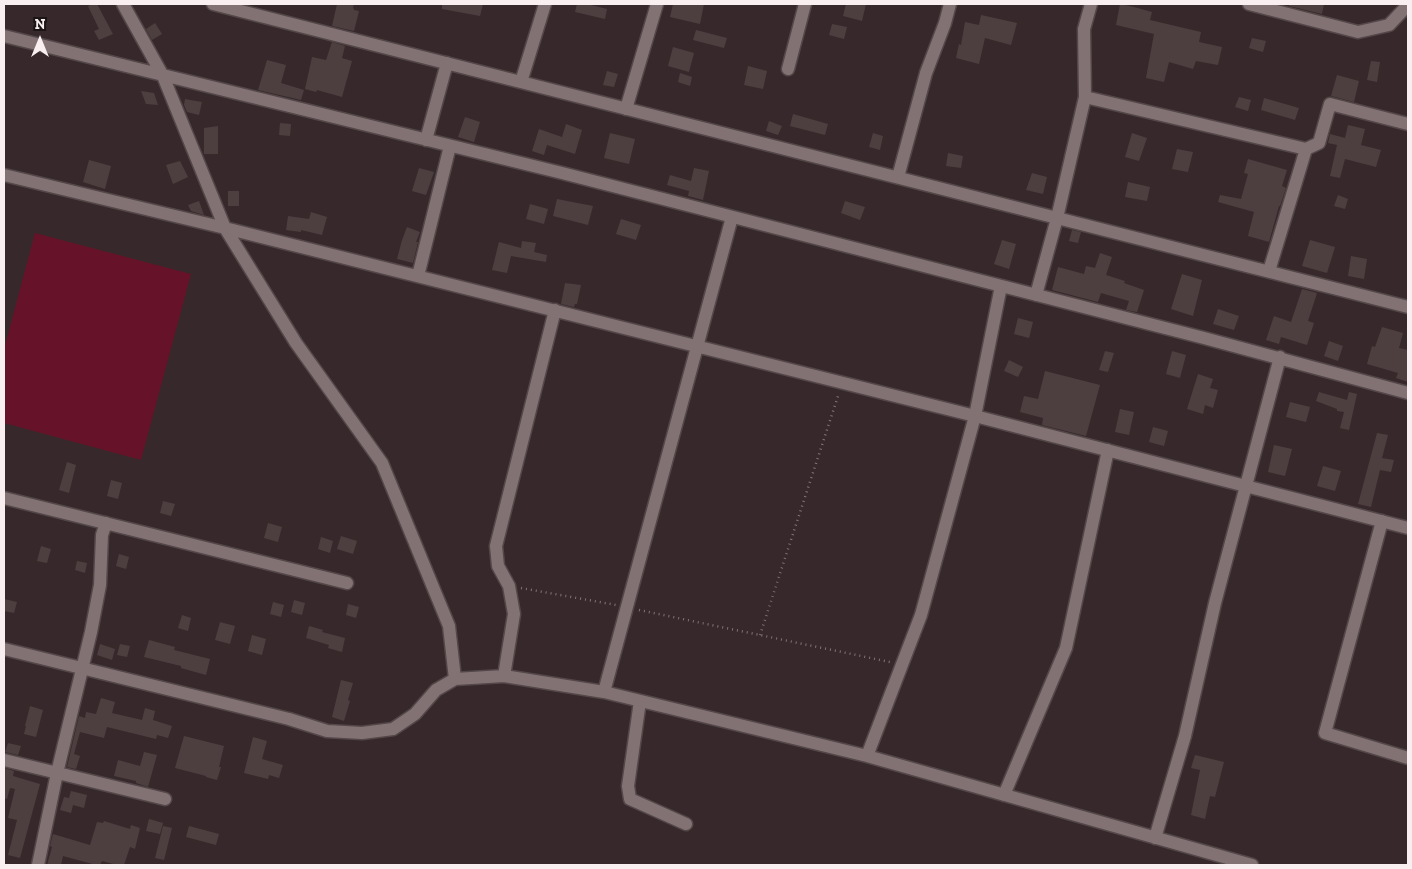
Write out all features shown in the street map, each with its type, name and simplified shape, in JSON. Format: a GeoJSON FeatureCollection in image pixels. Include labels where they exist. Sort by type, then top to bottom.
{"type":"FeatureCollection","features":[{"type":"Feature","properties":{"kind":"street"},"geometry":{"type":"LineString","coordinates":[[123,4],[163,76],[225,228],[296,343],[382,463],[449,626],[455,678]]}},
{"type":"Feature","properties":{"kind":"street"},"geometry":{"type":"LineString","coordinates":[[213,4],[243,7],[447,63],[1408,307]]}},
{"type":"Feature","properties":{"kind":"street"},"geometry":{"type":"LineString","coordinates":[[521,82],[545,4]]}},
{"type":"Feature","properties":{"kind":"street"},"geometry":{"type":"LineString","coordinates":[[626,108],[657,4]]}},
{"type":"Feature","properties":{"kind":"street"},"geometry":{"type":"LineString","coordinates":[[788,69],[805,4]]}},
{"type":"Feature","properties":{"kind":"street"},"geometry":{"type":"LineString","coordinates":[[898,177],[926,73],[945,23],[950,4]]}},
{"type":"Feature","properties":{"kind":"street"},"geometry":{"type":"LineString","coordinates":[[1036,294],[1057,218],[1085,97],[1084,29],[1091,4]]}},
{"type":"Feature","properties":{"kind":"street"},"geometry":{"type":"LineString","coordinates":[[1249,4],[1358,32],[1389,25],[1408,6]]}},
{"type":"Feature","properties":{"kind":"street"},"geometry":{"type":"LineString","coordinates":[[4,36],[1036,294],[1408,393]]}},
{"type":"Feature","properties":{"kind":"street"},"geometry":{"type":"LineString","coordinates":[[426,140],[447,63]]}},
{"type":"Feature","properties":{"kind":"street"},"geometry":{"type":"LineString","coordinates":[[1085,97],[1306,149],[1319,144],[1330,104],[1408,124]]}},
{"type":"Feature","properties":{"kind":"street"},"geometry":{"type":"LineString","coordinates":[[418,276],[450,146]]}},
{"type":"Feature","properties":{"kind":"street"},"geometry":{"type":"LineString","coordinates":[[1269,271],[1306,149]]}},
{"type":"Feature","properties":{"kind":"street"},"geometry":{"type":"LineString","coordinates":[[4,175],[843,382],[1408,528]]}},
{"type":"Feature","properties":{"kind":"street"},"geometry":{"type":"LineString","coordinates":[[604,692],[732,217]]}},
{"type":"Feature","properties":{"kind":"street"},"geometry":{"type":"LineString","coordinates":[[867,756],[921,615],[975,416],[1001,286]]}},
{"type":"Feature","properties":{"kind":"street"},"geometry":{"type":"LineString","coordinates":[[504,676],[514,614],[509,586],[498,566],[496,546],[555,310]]}},
{"type":"Feature","properties":{"kind":"street"},"geometry":{"type":"LineString","coordinates":[[1155,838],[1185,736],[1215,603],[1280,358]]}},
{"type":"Feature","properties":{"kind":"street"},"geometry":{"type":"LineString","coordinates":[[1004,795],[1066,648],[1108,450]]}},
{"type":"Feature","properties":{"kind":"street"},"geometry":{"type":"LineString","coordinates":[[4,498],[347,583]]}},
{"type":"Feature","properties":{"kind":"street"},"geometry":{"type":"LineString","coordinates":[[1382,521],[1325,732],[1408,758]]}},
{"type":"Feature","properties":{"kind":"street"},"geometry":{"type":"LineString","coordinates":[[38,865],[57,773],[91,632],[100,585],[102,535],[106,523]]}},
{"type":"Feature","properties":{"kind":"street"},"geometry":{"type":"LineString","coordinates":[[4,649],[289,719],[327,731],[362,732],[393,730],[415,714],[436,690],[455,678],[504,676],[604,692],[867,756],[1252,865]]}},
{"type":"Feature","properties":{"kind":"street"},"geometry":{"type":"LineString","coordinates":[[640,701],[628,786],[630,799],[686,824]]}},
{"type":"Feature","properties":{"kind":"street"},"geometry":{"type":"LineString","coordinates":[[4,760],[165,799]]}},
{"type":"Feature","properties":{"kind":"path"},"geometry":{"type":"LineString","coordinates":[[760,635],[843,382]]}},
{"type":"Feature","properties":{"kind":"path"},"geometry":{"type":"LineString","coordinates":[[509,586],[626,607],[902,665]]}},
{"type":"Feature","properties":{"kind":"shaded area"},"geometry":{"type":"Polygon","coordinates":[[[35,233],[191,274],[141,460],[4,423],[4,349],[35,233]]]}},
{"type":"Feature","properties":{"kind":"building"},"geometry":{"type":"Polygon","coordinates":[[[97,4],[113,34],[99,40],[94,31],[99,29],[88,6],[97,4]]]}},
{"type":"Feature","properties":{"kind":"building"},"geometry":{"type":"Polygon","coordinates":[[[337,4],[354,4],[354,10],[359,11],[354,31],[332,26],[337,4]]]}},
{"type":"Feature","properties":{"kind":"building"},"geometry":{"type":"Polygon","coordinates":[[[442,4],[483,4],[480,16],[442,9],[442,4]]]}},
{"type":"Feature","properties":{"kind":"building"},"geometry":{"type":"Polygon","coordinates":[[[577,4],[591,4],[607,9],[605,19],[575,12],[577,4]]]}},
{"type":"Feature","properties":{"kind":"building"},"geometry":{"type":"Polygon","coordinates":[[[673,4],[704,4],[700,24],[670,17],[673,4]]]}},
{"type":"Feature","properties":{"kind":"building"},"geometry":{"type":"Polygon","coordinates":[[[846,4],[866,4],[862,21],[843,16],[846,4]]]}},
{"type":"Feature","properties":{"kind":"building"},"geometry":{"type":"Polygon","coordinates":[[[1120,4],[1152,12],[1150,20],[1201,32],[1199,42],[1222,47],[1218,65],[1196,61],[1193,69],[1169,62],[1164,82],[1146,78],[1154,34],[1116,25],[1120,4]]]}},
{"type":"Feature","properties":{"kind":"building"},"geometry":{"type":"Polygon","coordinates":[[[1289,4],[1324,4],[1322,14],[1289,6],[1289,4]]]}},
{"type":"Feature","properties":{"kind":"building"},"geometry":{"type":"Polygon","coordinates":[[[981,15],[1017,23],[1011,45],[985,38],[979,64],[956,58],[959,44],[961,45],[965,22],[979,25],[981,15]]]}},
{"type":"Feature","properties":{"kind":"building"},"geometry":{"type":"Polygon","coordinates":[[[155,23],[162,34],[152,40],[146,29],[155,23]]]}},
{"type":"Feature","properties":{"kind":"building"},"geometry":{"type":"Polygon","coordinates":[[[832,24],[847,27],[844,39],[829,35],[832,24]]]}},
{"type":"Feature","properties":{"kind":"building"},"geometry":{"type":"Polygon","coordinates":[[[696,30],[727,38],[724,48],[693,40],[696,30]]]}},
{"type":"Feature","properties":{"kind":"building"},"geometry":{"type":"Polygon","coordinates":[[[1252,38],[1266,41],[1263,52],[1249,48],[1252,38]]]}},
{"type":"Feature","properties":{"kind":"building"},"geometry":{"type":"Polygon","coordinates":[[[332,42],[345,46],[342,58],[352,61],[342,97],[317,90],[316,92],[305,89],[312,57],[326,60],[332,42]]]}},
{"type":"Feature","properties":{"kind":"building"},"geometry":{"type":"Polygon","coordinates":[[[673,47],[694,53],[689,72],[668,66],[673,47]]]}},
{"type":"Feature","properties":{"kind":"building"},"geometry":{"type":"Polygon","coordinates":[[[267,60],[286,65],[281,83],[304,90],[301,100],[258,90],[267,60]]]}},
{"type":"Feature","properties":{"kind":"building"},"geometry":{"type":"Polygon","coordinates":[[[1371,61],[1380,62],[1377,82],[1367,80],[1371,61]]]}},
{"type":"Feature","properties":{"kind":"building"},"geometry":{"type":"Polygon","coordinates":[[[748,66],[767,71],[763,89],[744,85],[748,66]]]}},
{"type":"Feature","properties":{"kind":"building"},"geometry":{"type":"Polygon","coordinates":[[[607,71],[618,74],[614,87],[603,85],[607,71]]]}},
{"type":"Feature","properties":{"kind":"building"},"geometry":{"type":"Polygon","coordinates":[[[680,73],[692,77],[690,86],[678,82],[680,73]]]}},
{"type":"Feature","properties":{"kind":"building"},"geometry":{"type":"Polygon","coordinates":[[[1337,75],[1359,81],[1354,102],[1331,96],[1337,75]]]}},
{"type":"Feature","properties":{"kind":"building"},"geometry":{"type":"Polygon","coordinates":[[[141,91],[154,93],[158,105],[146,104],[141,91]]]}},
{"type":"Feature","properties":{"kind":"building"},"geometry":{"type":"Polygon","coordinates":[[[1239,97],[1251,100],[1248,111],[1235,107],[1239,97]]]}},
{"type":"Feature","properties":{"kind":"building"},"geometry":{"type":"Polygon","coordinates":[[[1264,98],[1299,108],[1295,120],[1261,110],[1264,98]]]}},
{"type":"Feature","properties":{"kind":"building"},"geometry":{"type":"Polygon","coordinates":[[[185,99],[202,102],[199,115],[187,112],[184,105],[185,99]]]}},
{"type":"Feature","properties":{"kind":"building"},"geometry":{"type":"Polygon","coordinates":[[[793,114],[828,124],[825,135],[790,126],[793,114]]]}},
{"type":"Feature","properties":{"kind":"building"},"geometry":{"type":"Polygon","coordinates":[[[465,117],[480,122],[474,142],[458,137],[465,117]]]}},
{"type":"Feature","properties":{"kind":"building"},"geometry":{"type":"Polygon","coordinates":[[[769,121],[782,126],[778,135],[766,131],[769,121]]]}},
{"type":"Feature","properties":{"kind":"building"},"geometry":{"type":"Polygon","coordinates":[[[280,123],[291,124],[290,136],[279,135],[280,123]]]}},
{"type":"Feature","properties":{"kind":"building"},"geometry":{"type":"Polygon","coordinates":[[[566,124],[582,130],[575,154],[547,145],[544,155],[532,151],[539,129],[562,137],[566,124]]]}},
{"type":"Feature","properties":{"kind":"building"},"geometry":{"type":"Polygon","coordinates":[[[1348,125],[1365,129],[1361,145],[1381,150],[1376,167],[1345,159],[1340,178],[1330,176],[1337,145],[1328,143],[1330,134],[1345,138],[1348,125]]]}},
{"type":"Feature","properties":{"kind":"building"},"geometry":{"type":"Polygon","coordinates":[[[218,126],[218,154],[204,154],[204,128],[218,126]]]}},
{"type":"Feature","properties":{"kind":"building"},"geometry":{"type":"Polygon","coordinates":[[[610,133],[635,139],[629,164],[604,158],[610,133]]]}},
{"type":"Feature","properties":{"kind":"building"},"geometry":{"type":"Polygon","coordinates":[[[873,133],[883,136],[880,150],[869,147],[873,133]]]}},
{"type":"Feature","properties":{"kind":"building"},"geometry":{"type":"Polygon","coordinates":[[[1132,133],[1147,138],[1139,161],[1125,157],[1132,133]]]}},
{"type":"Feature","properties":{"kind":"building"},"geometry":{"type":"Polygon","coordinates":[[[1177,149],[1193,152],[1188,172],[1172,169],[1177,149]]]}},
{"type":"Feature","properties":{"kind":"building"},"geometry":{"type":"Polygon","coordinates":[[[948,153],[963,156],[961,168],[946,166],[948,153]]]}},
{"type":"Feature","properties":{"kind":"building"},"geometry":{"type":"Polygon","coordinates":[[[1248,159],[1287,170],[1282,186],[1286,188],[1269,242],[1248,236],[1254,212],[1218,202],[1220,195],[1241,199],[1248,174],[1244,173],[1248,159]]]}},
{"type":"Feature","properties":{"kind":"building"},"geometry":{"type":"Polygon","coordinates":[[[89,160],[111,166],[105,189],[83,182],[89,160]]]}},
{"type":"Feature","properties":{"kind":"building"},"geometry":{"type":"Polygon","coordinates":[[[180,161],[188,177],[173,184],[166,165],[180,161]]]}},
{"type":"Feature","properties":{"kind":"building"},"geometry":{"type":"Polygon","coordinates":[[[419,168],[434,172],[426,195],[412,191],[419,168]]]}},
{"type":"Feature","properties":{"kind":"building"},"geometry":{"type":"Polygon","coordinates":[[[694,168],[709,171],[703,200],[688,196],[689,191],[667,185],[670,175],[691,181],[694,168]]]}},
{"type":"Feature","properties":{"kind":"building"},"geometry":{"type":"Polygon","coordinates":[[[1032,173],[1047,177],[1043,194],[1026,190],[1032,173]]]}},
{"type":"Feature","properties":{"kind":"building"},"geometry":{"type":"Polygon","coordinates":[[[1128,182],[1150,187],[1147,201],[1125,197],[1128,182]]]}},
{"type":"Feature","properties":{"kind":"building"},"geometry":{"type":"Polygon","coordinates":[[[228,191],[239,191],[239,206],[228,206],[228,191]]]}},
{"type":"Feature","properties":{"kind":"building"},"geometry":{"type":"Polygon","coordinates":[[[1338,195],[1348,199],[1345,209],[1334,206],[1338,195]]]}},
{"type":"Feature","properties":{"kind":"building"},"geometry":{"type":"Polygon","coordinates":[[[557,199],[593,206],[588,225],[553,216],[557,199]]]}},
{"type":"Feature","properties":{"kind":"building"},"geometry":{"type":"Polygon","coordinates":[[[199,201],[204,215],[191,211],[188,205],[199,201]]]}},
{"type":"Feature","properties":{"kind":"building"},"geometry":{"type":"Polygon","coordinates":[[[845,201],[865,207],[860,220],[841,213],[845,201]]]}},
{"type":"Feature","properties":{"kind":"building"},"geometry":{"type":"Polygon","coordinates":[[[530,204],[548,209],[544,224],[526,219],[530,204]]]}},
{"type":"Feature","properties":{"kind":"building"},"geometry":{"type":"Polygon","coordinates":[[[311,212],[327,217],[322,235],[301,230],[301,232],[286,230],[288,216],[309,219],[311,212]]]}},
{"type":"Feature","properties":{"kind":"building"},"geometry":{"type":"Polygon","coordinates":[[[621,219],[641,225],[636,240],[616,234],[621,219]]]}},
{"type":"Feature","properties":{"kind":"building"},"geometry":{"type":"Polygon","coordinates":[[[407,227],[420,232],[416,242],[418,242],[413,263],[397,259],[407,227]]]}},
{"type":"Feature","properties":{"kind":"building"},"geometry":{"type":"Polygon","coordinates":[[[1072,230],[1081,232],[1078,243],[1069,241],[1072,230]]]}},
{"type":"Feature","properties":{"kind":"building"},"geometry":{"type":"Polygon","coordinates":[[[1002,240],[1016,244],[1009,269],[994,264],[1002,240]]]}},
{"type":"Feature","properties":{"kind":"building"},"geometry":{"type":"Polygon","coordinates":[[[1310,240],[1335,247],[1327,273],[1302,266],[1310,240]]]}},
{"type":"Feature","properties":{"kind":"building"},"geometry":{"type":"Polygon","coordinates":[[[522,241],[536,243],[534,252],[547,255],[546,262],[511,256],[507,273],[492,270],[499,242],[521,248],[522,241]]]}},
{"type":"Feature","properties":{"kind":"building"},"geometry":{"type":"Polygon","coordinates":[[[1100,253],[1112,257],[1106,275],[1144,290],[1137,312],[1126,310],[1129,301],[1101,293],[1098,302],[1052,290],[1058,267],[1084,274],[1086,266],[1095,268],[1100,253]]]}},
{"type":"Feature","properties":{"kind":"building"},"geometry":{"type":"Polygon","coordinates":[[[1351,256],[1367,259],[1364,279],[1348,276],[1351,256]]]}},
{"type":"Feature","properties":{"kind":"building"},"geometry":{"type":"Polygon","coordinates":[[[1182,274],[1202,280],[1193,316],[1171,309],[1182,274]]]}},
{"type":"Feature","properties":{"kind":"building"},"geometry":{"type":"Polygon","coordinates":[[[565,283],[581,285],[577,304],[574,307],[561,304],[565,283]]]}},
{"type":"Feature","properties":{"kind":"building"},"geometry":{"type":"Polygon","coordinates":[[[1302,289],[1317,293],[1308,321],[1314,323],[1307,345],[1281,337],[1279,344],[1266,340],[1274,316],[1291,322],[1302,289]]]}},
{"type":"Feature","properties":{"kind":"building"},"geometry":{"type":"Polygon","coordinates":[[[1218,309],[1239,316],[1234,330],[1213,324],[1218,309]]]}},
{"type":"Feature","properties":{"kind":"building"},"geometry":{"type":"Polygon","coordinates":[[[1018,318],[1033,322],[1029,338],[1014,334],[1018,318]]]}},
{"type":"Feature","properties":{"kind":"building"},"geometry":{"type":"Polygon","coordinates":[[[1382,327],[1403,333],[1399,348],[1408,350],[1408,382],[1396,378],[1398,373],[1367,364],[1372,346],[1375,347],[1382,327]]]}},
{"type":"Feature","properties":{"kind":"building"},"geometry":{"type":"Polygon","coordinates":[[[1329,341],[1343,346],[1338,361],[1324,356],[1329,341]]]}},
{"type":"Feature","properties":{"kind":"building"},"geometry":{"type":"Polygon","coordinates":[[[1105,351],[1114,353],[1108,372],[1099,370],[1105,351]]]}},
{"type":"Feature","properties":{"kind":"building"},"geometry":{"type":"Polygon","coordinates":[[[1172,351],[1186,355],[1180,378],[1166,374],[1172,351]]]}},
{"type":"Feature","properties":{"kind":"building"},"geometry":{"type":"Polygon","coordinates":[[[1009,360],[1023,367],[1018,377],[1004,371],[1009,360]]]}},
{"type":"Feature","properties":{"kind":"building"},"geometry":{"type":"Polygon","coordinates":[[[1045,371],[1100,385],[1086,436],[1042,425],[1043,418],[1020,412],[1024,396],[1038,399],[1045,371]]]}},
{"type":"Feature","properties":{"kind":"building"},"geometry":{"type":"Polygon","coordinates":[[[1198,374],[1213,379],[1210,388],[1218,390],[1213,408],[1205,405],[1203,414],[1187,409],[1198,374]]]}},
{"type":"Feature","properties":{"kind":"building"},"geometry":{"type":"Polygon","coordinates":[[[1319,392],[1347,400],[1349,392],[1357,394],[1349,430],[1340,428],[1344,412],[1337,411],[1337,409],[1316,401],[1319,392]]]}},
{"type":"Feature","properties":{"kind":"building"},"geometry":{"type":"Polygon","coordinates":[[[1290,402],[1310,407],[1306,422],[1286,417],[1290,402]]]}},
{"type":"Feature","properties":{"kind":"building"},"geometry":{"type":"Polygon","coordinates":[[[1120,409],[1134,412],[1129,435],[1115,432],[1120,409]]]}},
{"type":"Feature","properties":{"kind":"building"},"geometry":{"type":"Polygon","coordinates":[[[1153,427],[1168,431],[1164,446],[1149,442],[1153,427]]]}},
{"type":"Feature","properties":{"kind":"building"},"geometry":{"type":"Polygon","coordinates":[[[1377,433],[1388,435],[1382,458],[1394,460],[1391,472],[1380,470],[1371,507],[1358,504],[1377,433]]]}},
{"type":"Feature","properties":{"kind":"building"},"geometry":{"type":"Polygon","coordinates":[[[1274,445],[1292,449],[1285,476],[1268,472],[1274,445]]]}},
{"type":"Feature","properties":{"kind":"building"},"geometry":{"type":"Polygon","coordinates":[[[67,462],[76,465],[69,493],[59,490],[67,462]]]}},
{"type":"Feature","properties":{"kind":"building"},"geometry":{"type":"Polygon","coordinates":[[[1323,466],[1341,471],[1335,491],[1317,486],[1323,466]]]}},
{"type":"Feature","properties":{"kind":"building"},"geometry":{"type":"Polygon","coordinates":[[[111,480],[122,483],[118,499],[107,496],[111,480]]]}},
{"type":"Feature","properties":{"kind":"building"},"geometry":{"type":"Polygon","coordinates":[[[163,501],[175,504],[171,516],[160,513],[163,501]]]}},
{"type":"Feature","properties":{"kind":"building"},"geometry":{"type":"Polygon","coordinates":[[[268,523],[282,527],[278,542],[264,538],[268,523]]]}},
{"type":"Feature","properties":{"kind":"building"},"geometry":{"type":"Polygon","coordinates":[[[341,536],[357,541],[353,554],[337,549],[341,536]]]}},
{"type":"Feature","properties":{"kind":"building"},"geometry":{"type":"Polygon","coordinates":[[[321,537],[333,541],[330,553],[318,549],[321,537]]]}},
{"type":"Feature","properties":{"kind":"building"},"geometry":{"type":"Polygon","coordinates":[[[41,546],[51,549],[47,563],[37,561],[41,546]]]}},
{"type":"Feature","properties":{"kind":"building"},"geometry":{"type":"Polygon","coordinates":[[[119,554],[129,557],[126,569],[116,566],[119,554]]]}},
{"type":"Feature","properties":{"kind":"building"},"geometry":{"type":"Polygon","coordinates":[[[77,561],[87,563],[85,573],[75,570],[77,561]]]}},
{"type":"Feature","properties":{"kind":"building"},"geometry":{"type":"Polygon","coordinates":[[[4,599],[17,602],[14,613],[4,611],[4,599]]]}},
{"type":"Feature","properties":{"kind":"building"},"geometry":{"type":"Polygon","coordinates":[[[294,600],[305,603],[302,615],[291,612],[294,600]]]}},
{"type":"Feature","properties":{"kind":"building"},"geometry":{"type":"Polygon","coordinates":[[[273,602],[284,605],[281,617],[270,614],[273,602]]]}},
{"type":"Feature","properties":{"kind":"building"},"geometry":{"type":"Polygon","coordinates":[[[348,604],[359,607],[356,618],[346,615],[348,604]]]}},
{"type":"Feature","properties":{"kind":"building"},"geometry":{"type":"Polygon","coordinates":[[[182,615],[191,618],[188,631],[178,628],[182,615]]]}},
{"type":"Feature","properties":{"kind":"building"},"geometry":{"type":"Polygon","coordinates":[[[220,622],[235,626],[230,644],[215,640],[220,622]]]}},
{"type":"Feature","properties":{"kind":"building"},"geometry":{"type":"Polygon","coordinates":[[[309,626],[323,630],[322,632],[345,638],[342,652],[328,648],[329,645],[306,638],[309,626]]]}},
{"type":"Feature","properties":{"kind":"building"},"geometry":{"type":"Polygon","coordinates":[[[252,635],[266,639],[262,655],[248,651],[252,635]]]}},
{"type":"Feature","properties":{"kind":"building"},"geometry":{"type":"Polygon","coordinates":[[[149,640],[175,647],[174,650],[210,659],[206,675],[181,668],[181,666],[144,657],[149,640]]]}},
{"type":"Feature","properties":{"kind":"building"},"geometry":{"type":"Polygon","coordinates":[[[100,644],[115,649],[112,660],[97,655],[100,644]]]}},
{"type":"Feature","properties":{"kind":"building"},"geometry":{"type":"Polygon","coordinates":[[[120,644],[130,646],[127,657],[117,655],[120,644]]]}},
{"type":"Feature","properties":{"kind":"building"},"geometry":{"type":"Polygon","coordinates":[[[341,680],[353,683],[344,721],[332,717],[341,680]]]}},
{"type":"Feature","properties":{"kind":"building"},"geometry":{"type":"Polygon","coordinates":[[[101,698],[115,702],[112,713],[142,720],[145,708],[155,711],[153,720],[172,726],[168,738],[157,735],[156,739],[107,727],[104,738],[80,732],[74,754],[80,756],[76,769],[67,767],[79,716],[85,718],[86,712],[96,714],[101,698]]]}},
{"type":"Feature","properties":{"kind":"building"},"geometry":{"type":"Polygon","coordinates":[[[30,706],[43,710],[36,737],[24,734],[30,706]]]}},
{"type":"Feature","properties":{"kind":"building"},"geometry":{"type":"Polygon","coordinates":[[[184,736],[224,746],[217,780],[175,768],[184,736]]]}},
{"type":"Feature","properties":{"kind":"building"},"geometry":{"type":"Polygon","coordinates":[[[253,737],[267,741],[262,759],[283,765],[279,778],[269,775],[268,779],[244,773],[253,737]]]}},
{"type":"Feature","properties":{"kind":"building"},"geometry":{"type":"Polygon","coordinates":[[[8,743],[21,746],[18,755],[5,752],[8,743]]]}},
{"type":"Feature","properties":{"kind":"building"},"geometry":{"type":"Polygon","coordinates":[[[144,752],[157,755],[148,787],[136,783],[136,781],[114,776],[118,760],[140,766],[144,752]]]}},
{"type":"Feature","properties":{"kind":"building"},"geometry":{"type":"Polygon","coordinates":[[[1195,755],[1224,762],[1215,797],[1210,796],[1205,819],[1191,815],[1200,770],[1191,768],[1195,755]]]}},
{"type":"Feature","properties":{"kind":"building"},"geometry":{"type":"Polygon","coordinates":[[[4,768],[14,771],[13,776],[40,784],[20,858],[8,855],[17,820],[8,818],[15,789],[10,788],[7,799],[4,798],[4,768]]]}},
{"type":"Feature","properties":{"kind":"building"},"geometry":{"type":"Polygon","coordinates":[[[71,791],[87,795],[84,808],[73,805],[71,813],[60,810],[64,797],[69,798],[71,791]]]}},
{"type":"Feature","properties":{"kind":"building"},"geometry":{"type":"Polygon","coordinates":[[[149,819],[163,823],[160,834],[146,831],[149,819]]]}},
{"type":"Feature","properties":{"kind":"building"},"geometry":{"type":"Polygon","coordinates":[[[104,821],[130,829],[131,825],[140,828],[135,849],[130,847],[124,865],[102,861],[100,865],[96,865],[63,856],[61,865],[47,865],[53,834],[90,845],[97,822],[103,823],[104,821]]]}},
{"type":"Feature","properties":{"kind":"building"},"geometry":{"type":"Polygon","coordinates":[[[163,826],[172,828],[164,860],[155,858],[163,826]]]}},
{"type":"Feature","properties":{"kind":"building"},"geometry":{"type":"Polygon","coordinates":[[[189,826],[219,834],[216,845],[186,837],[189,826]]]}}]}
